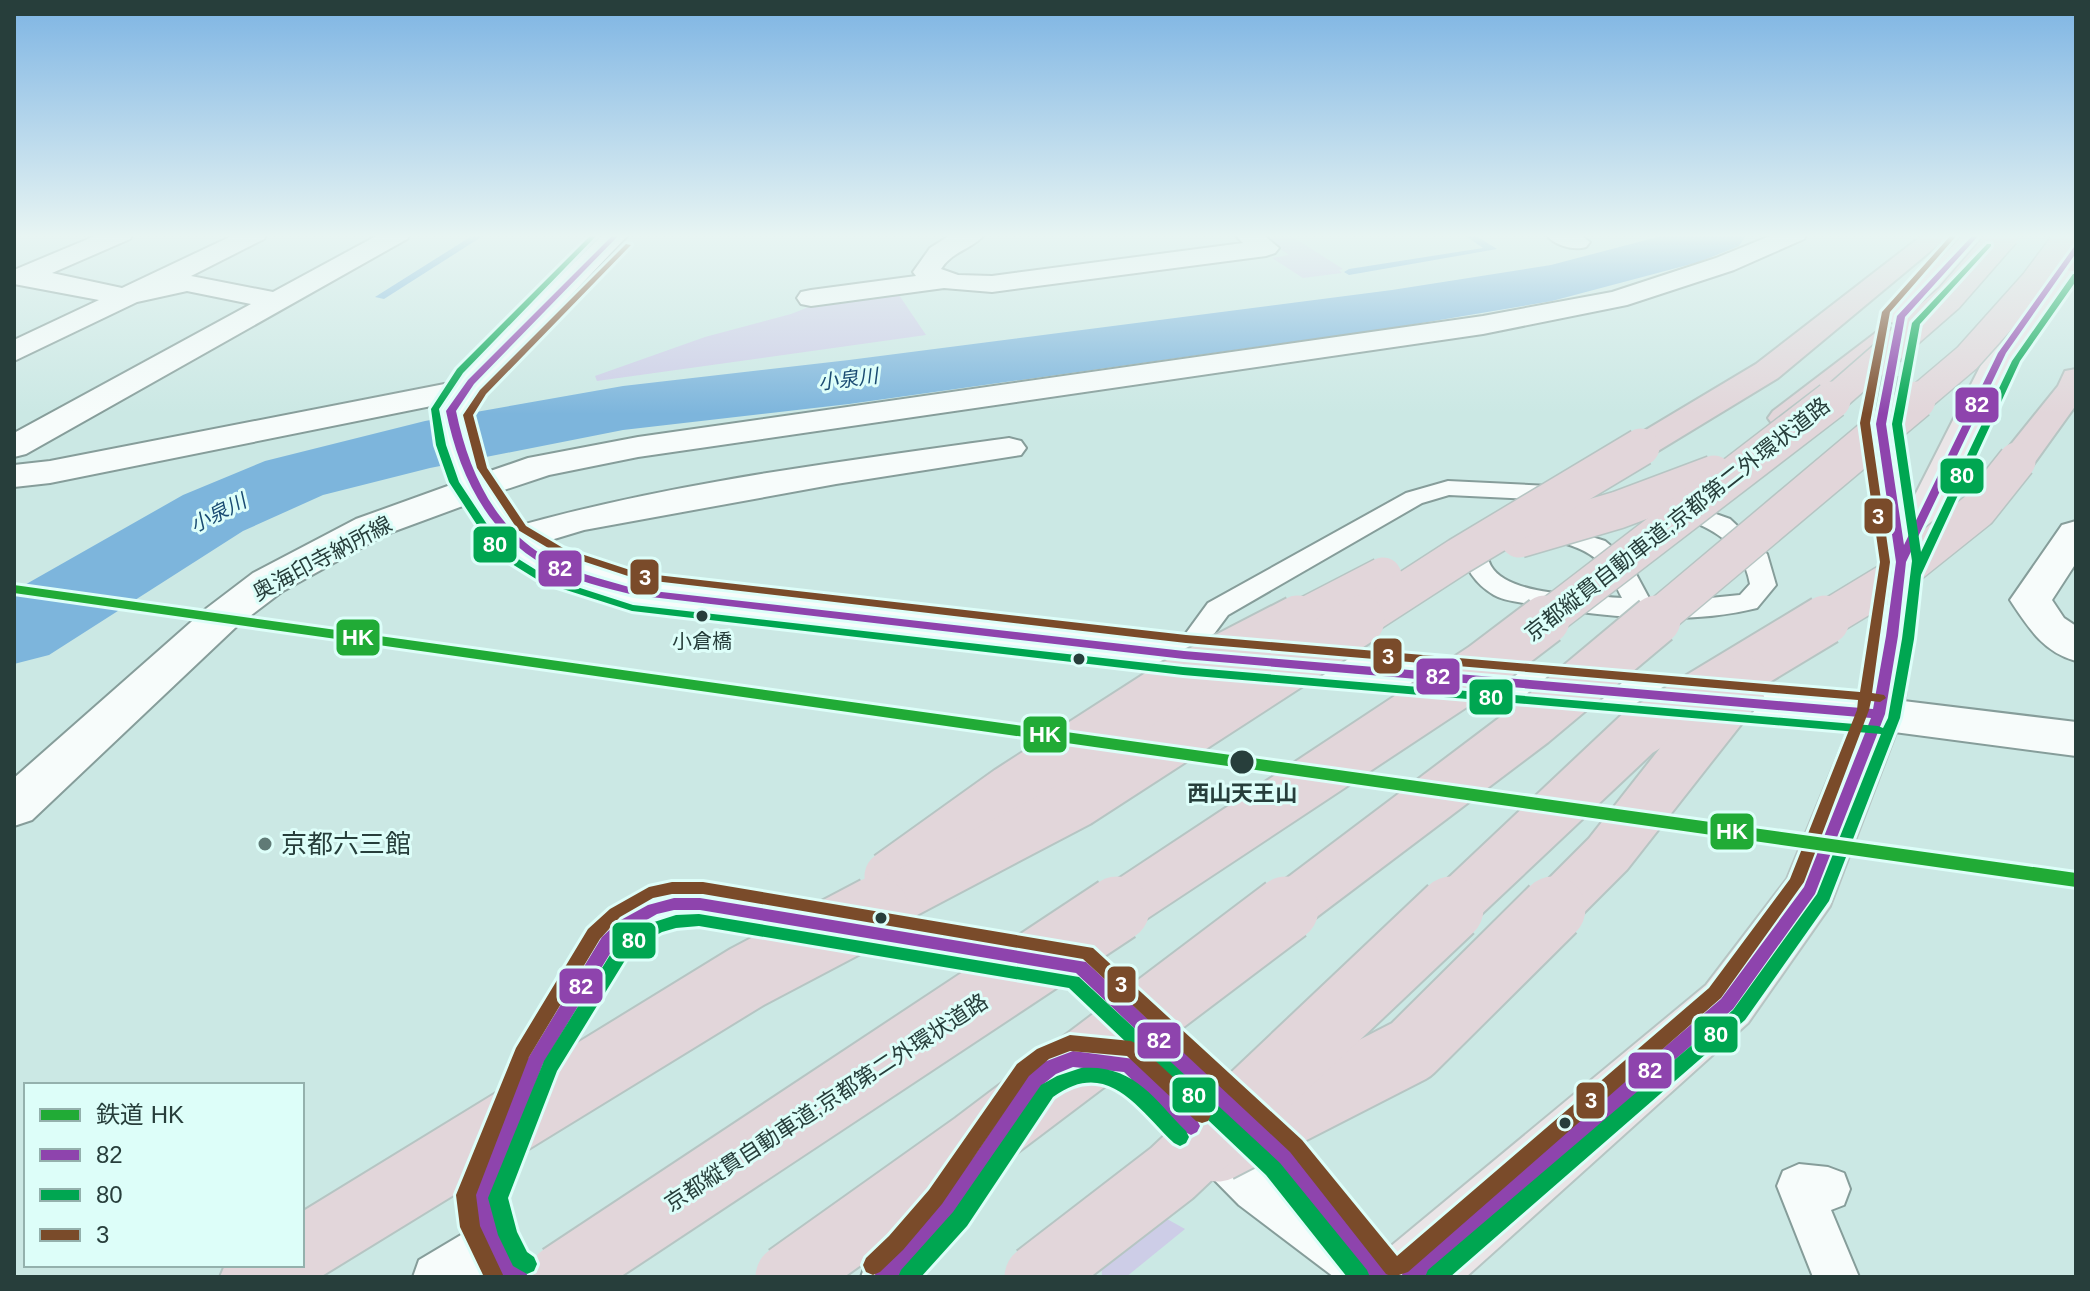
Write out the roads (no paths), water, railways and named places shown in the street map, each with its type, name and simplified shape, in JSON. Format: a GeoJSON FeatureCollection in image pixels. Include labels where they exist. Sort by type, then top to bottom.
{"type":"FeatureCollection","features":[{"type":"Feature","properties":{"kind":"highway"},"geometry":{"type":"LineString","coordinates":[[1459,556],[1767,371],[1863,294]]}},
{"type":"Feature","properties":{"kind":"highway"},"geometry":{"type":"LineString","coordinates":[[304,1249],[747,977],[1009,790],[1172,685],[1387,574],[1618,510],[1714,474],[1939,294]]}},
{"type":"Feature","properties":{"kind":"highway","name":"京都縦貫自動車道;京都第二外環状道路"},"geometry":{"type":"LineString","coordinates":[[561,1277],[1483,667],[1815,415],[1952,294]]}},
{"type":"Feature","properties":{"kind":"highway"},"geometry":{"type":"LineString","coordinates":[[788,1277],[975,1144],[1533,723],[1967,358],[2024,294]]}},
{"type":"Feature","properties":{"kind":"highway"},"geometry":{"type":"LineString","coordinates":[[1037,1277],[1172,1173],[1638,733],[1888,582],[1978,510],[2073,387],[2076,378]]}},
{"type":"Feature","properties":{"kind":"highway"},"geometry":{"type":"LineString","coordinates":[[1172,1173],[1411,1050],[1608,854],[1763,657]]}},
{"type":"Feature","properties":{"kind":"main road"},"geometry":{"type":"LineString","coordinates":[[1901,316],[1921,294]]}},
{"type":"Feature","properties":{"kind":"main road"},"geometry":{"type":"LineString","coordinates":[[1901,562],[2002,353],[2043,294]]}},
{"type":"Feature","properties":{"kind":"main road"},"geometry":{"type":"LineString","coordinates":[[1411,1277],[1727,1004],[1810,890],[1879,714],[1901,562],[1881,424]]}},
{"type":"Feature","properties":{"kind":"street"},"geometry":{"type":"LineString","coordinates":[[113,294],[124,297],[136,294]]}},
{"type":"Feature","properties":{"kind":"street"},"geometry":{"type":"LineString","coordinates":[[14,352],[130,294]]}},
{"type":"Feature","properties":{"kind":"street"},"geometry":{"type":"LineString","coordinates":[[243,294],[277,301]]}},
{"type":"Feature","properties":{"kind":"street"},"geometry":{"type":"LineString","coordinates":[[14,447],[289,294]]}},
{"type":"Feature","properties":{"kind":"street"},"geometry":{"type":"LineString","coordinates":[[14,476],[458,400],[559,294]]}},
{"type":"Feature","properties":{"kind":"street"},"geometry":{"type":"LineString","coordinates":[[811,298],[839,294]]}},
{"type":"Feature","properties":{"kind":"street","name":"奥海印寺納所線"},"geometry":{"type":"LineString","coordinates":[[14,807],[222,617],[268,582],[370,527],[472,482],[638,447],[1483,325],[1632,294]]}},
{"type":"Feature","properties":{"kind":"street"},"geometry":{"type":"LineString","coordinates":[[458,400],[456,441],[472,482],[511,540],[552,565],[634,592],[1184,655],[1879,714],[2076,739]]}},
{"type":"Feature","properties":{"kind":"street"},"geometry":{"type":"LineString","coordinates":[[511,540],[578,520],[836,473],[1009,448]]}},
{"type":"Feature","properties":{"kind":"street"},"geometry":{"type":"LineString","coordinates":[[2076,533],[2031,600],[2049,627],[2076,647]]}},
{"type":"Feature","properties":{"kind":"lane"},"geometry":{"type":"LineString","coordinates":[[1184,655],[1218,609],[1414,498],[1448,488],[1549,492],[1677,506],[1721,524],[1758,559],[1763,585],[1748,602],[1670,610],[1640,608],[1559,601],[1505,591],[1480,571],[1472,547],[1486,531],[1516,525],[1551,530],[1596,546],[1620,566],[1640,608]]}},
{"type":"Feature","properties":{"kind":"lane"},"geometry":{"type":"LineString","coordinates":[[436,1277],[506,1260],[485,1221],[482,1196],[536,1060],[608,942],[625,925],[653,909],[674,904],[700,904],[1080,967],[1285,1158],[1380,1277]]}},
{"type":"Feature","properties":{"kind":"lane"},"geometry":{"type":"LineString","coordinates":[[884,1277],[909,1256],[958,1194],[1035,1080],[1050,1068],[1073,1059],[1128,1065],[1255,1189],[1371,1277]]}},
{"type":"Feature","properties":{"kind":"lane"},"geometry":{"type":"LineString","coordinates":[[1828,1189],[1799,1186],[1836,1277]]}},
{"type":"Feature","properties":{"kind":"waterway"},"geometry":{"type":"LineString","coordinates":[[380,297],[384,294]]}},
{"type":"Feature","properties":{"kind":"waterway","name":"小泉川"},"geometry":{"type":"LineString","coordinates":[[14,633],[213,513],[294,478],[425,445],[623,408],[849,382],[1483,294]]}},
{"type":"Feature","properties":{"kind":"waterway"},"geometry":{"type":"LineString","coordinates":[[1379,295],[1392,309]]}},
{"type":"Feature","properties":{"kind":"tunnel"},"geometry":{"type":"LineString","coordinates":[[1885,402],[1901,316]]}},
{"type":"Feature","properties":{"kind":"tunnel"},"geometry":{"type":"LineString","coordinates":[[1881,424],[1885,400]]}},
{"type":"Feature","properties":{"kind":"rail line","name":"HK"},"geometry":{"type":"LineString","coordinates":[[14,589],[2076,880]]}},
{"type":"Feature","properties":{"kind":"place","name":"小倉橋"},"geometry":{"type":"Point","coordinates":[702,616]}},
{"type":"Feature","properties":{"kind":"place","name":"西山天王山"},"geometry":{"type":"Point","coordinates":[1242,762]}},
{"type":"Feature","properties":{"kind":"place","name":"京都六三館"},"geometry":{"type":"Point","coordinates":[265,844]}}]}
